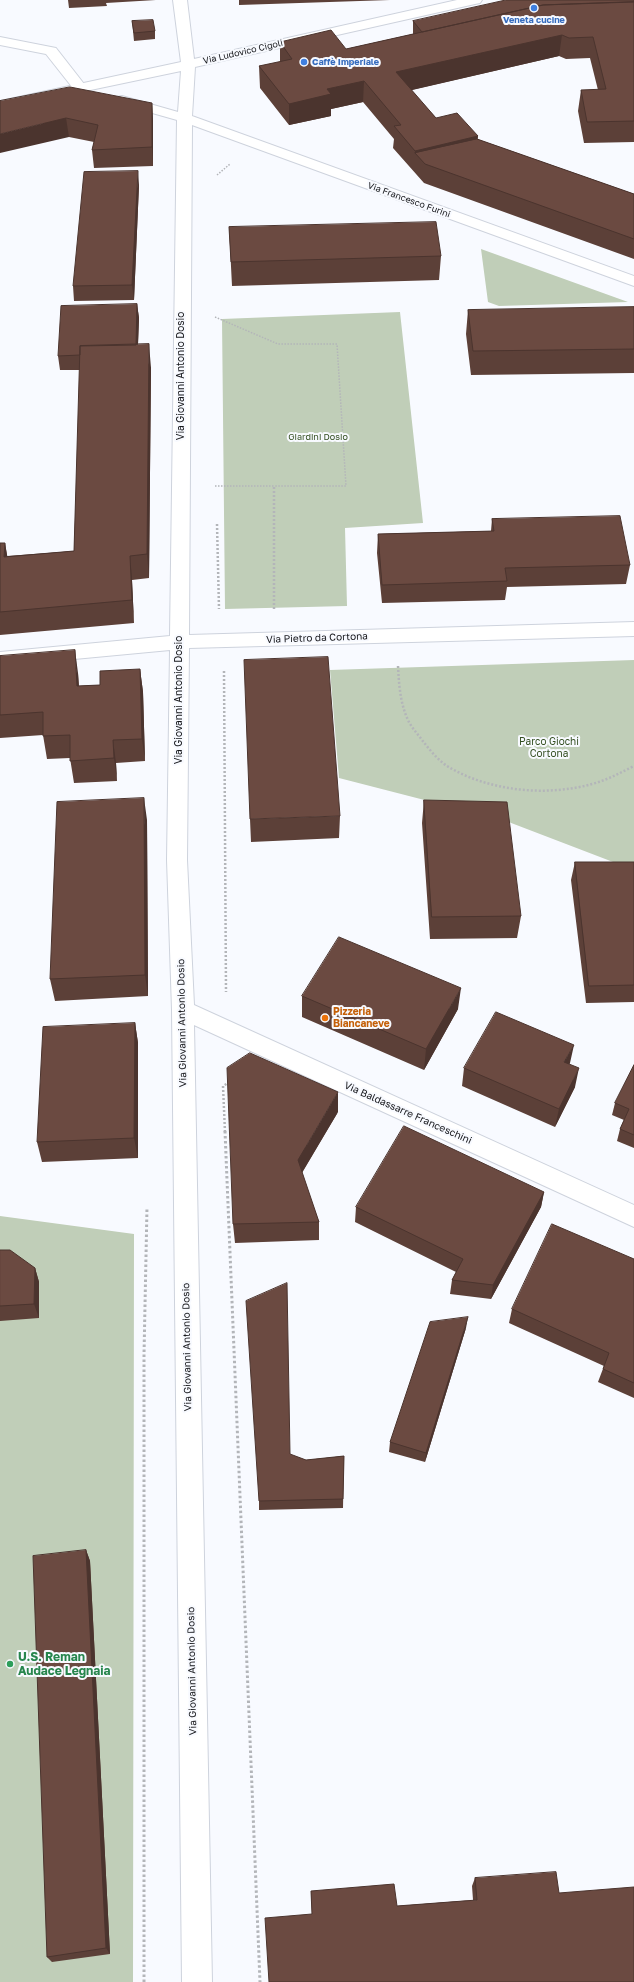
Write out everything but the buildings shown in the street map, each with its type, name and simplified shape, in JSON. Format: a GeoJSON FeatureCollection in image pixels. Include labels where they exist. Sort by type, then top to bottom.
{"type":"FeatureCollection","features":[{"type":"Feature","properties":{"kind":"street","name":"Via Giovanni Antonio Dosio"},"geometry":{"type":"LineString","coordinates":[[180,0],[188,65],[185,118],[177,860],[183,1010],[197,1982]]}},
{"type":"Feature","properties":{"kind":"street","name":"Via Ludovico Cigoli"},"geometry":{"type":"LineString","coordinates":[[0,105],[80,89],[475,0]]}},
{"type":"Feature","properties":{"kind":"street"},"geometry":{"type":"LineString","coordinates":[[0,41],[51,51],[80,89]]}},
{"type":"Feature","properties":{"kind":"street","name":"Via Ludovico Cigoli"},"geometry":{"type":"LineString","coordinates":[[80,89],[185,118]]}},
{"type":"Feature","properties":{"kind":"street","name":"Via Francesco Furini"},"geometry":{"type":"LineString","coordinates":[[185,118],[634,282]]}},
{"type":"Feature","properties":{"kind":"street","name":"Via Pietro da Cortona"},"geometry":{"type":"LineString","coordinates":[[0,659],[109,650],[179,642],[634,629]]}},
{"type":"Feature","properties":{"kind":"street","name":"Via Baldassarre Franceschini"},"geometry":{"type":"LineString","coordinates":[[183,1010],[634,1216]]}},
{"type":"Feature","properties":{"kind":"path"},"geometry":{"type":"LineString","coordinates":[[212,179],[232,162]]}},
{"type":"Feature","properties":{"kind":"path"},"geometry":{"type":"LineString","coordinates":[[212,323],[212,316],[278,344],[337,344],[346,486],[215,486]]}},
{"type":"Feature","properties":{"kind":"path"},"geometry":{"type":"LineString","coordinates":[[215,478],[216,494]]}},
{"type":"Feature","properties":{"kind":"path"},"geometry":{"type":"LineString","coordinates":[[274,486],[274,611],[281,611]]}},
{"type":"Feature","properties":{"kind":"path"},"geometry":{"type":"LineString","coordinates":[[216,517],[219,611]]}},
{"type":"Feature","properties":{"kind":"path"},"geometry":{"type":"LineString","coordinates":[[406,664],[398,665],[398,672],[401,699],[408,721],[427,746],[447,765],[472,778],[499,785],[561,791],[593,785],[621,774],[634,766]]}},
{"type":"Feature","properties":{"kind":"path"},"geometry":{"type":"LineString","coordinates":[[223,665],[226,992]]}},
{"type":"Feature","properties":{"kind":"path"},"geometry":{"type":"LineString","coordinates":[[223,1086],[260,1982]]}},
{"type":"Feature","properties":{"kind":"path"},"geometry":{"type":"LineString","coordinates":[[144,1982],[144,1355],[147,1205]]}},
{"type":"Feature","properties":{"kind":"green space"},"geometry":{"type":"Polygon","coordinates":[[[481,249],[628,302],[499,306],[488,302],[481,249]]]}},
{"type":"Feature","properties":{"kind":"green space","name":"Giardini Dosio"},"geometry":{"type":"Polygon","coordinates":[[[400,312],[423,523],[345,528],[347,606],[225,609],[222,319],[400,312]]]}},
{"type":"Feature","properties":{"kind":"green space","name":"Parco Giochi Cortona"},"geometry":{"type":"Polygon","coordinates":[[[634,660],[634,870],[506,821],[339,778],[330,670],[634,660]]]}},
{"type":"Feature","properties":{"kind":"green space"},"geometry":{"type":"Polygon","coordinates":[[[0,1216],[134,1234],[133,1982],[0,1982],[0,1216]]]}},
{"type":"Feature","properties":{"kind":"place","name":"Veneta cucine"},"geometry":{"type":"Point","coordinates":[534,8]}},
{"type":"Feature","properties":{"kind":"place","name":"Caffè Imperiale"},"geometry":{"type":"Point","coordinates":[304,62]}},
{"type":"Feature","properties":{"kind":"place","name":"Pizzeria Biancaneve"},"geometry":{"type":"Point","coordinates":[325,1018]}},
{"type":"Feature","properties":{"kind":"place","name":"U.S. Reman Audace Legnaia"},"geometry":{"type":"Point","coordinates":[10,1664]}}]}
